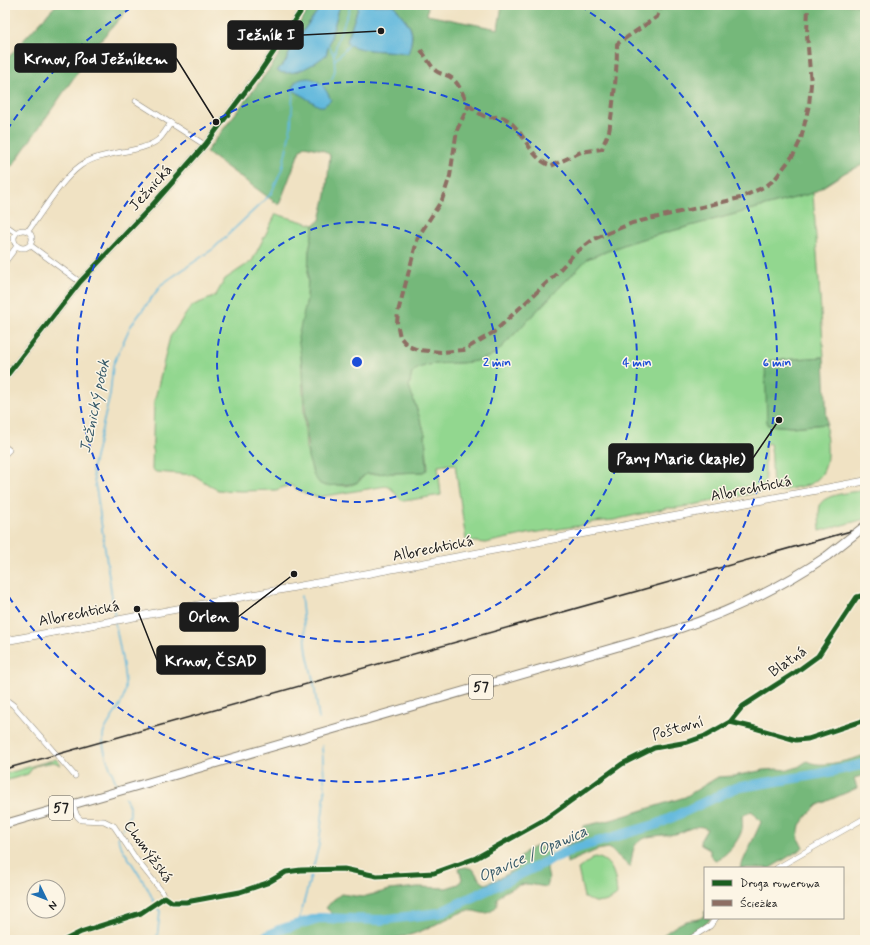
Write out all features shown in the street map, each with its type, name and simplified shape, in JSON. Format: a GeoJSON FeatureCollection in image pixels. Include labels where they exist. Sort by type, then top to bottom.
{"type":"FeatureCollection","features":[{"type":"Feature","properties":{"kind":"main road","name":"Albrechtická"},"geometry":{"type":"LineString","coordinates":[[5,641],[865,481]]}},
{"type":"Feature","properties":{"kind":"main road","name":"57"},"geometry":{"type":"LineString","coordinates":[[5,824],[672,631],[713,617],[751,601],[781,585],[827,556],[865,526]]}},
{"type":"Feature","properties":{"kind":"street","name":"Ježnická"},"geometry":{"type":"LineString","coordinates":[[5,378],[80,282],[149,209],[205,145],[260,72],[305,5]]}},
{"type":"Feature","properties":{"kind":"street"},"geometry":{"type":"LineString","coordinates":[[136,101],[205,145]]}},
{"type":"Feature","properties":{"kind":"street"},"geometry":{"type":"LineString","coordinates":[[28,231],[71,174],[80,166],[94,158],[150,145],[159,140],[171,123]]}},
{"type":"Feature","properties":{"kind":"street"},"geometry":{"type":"LineString","coordinates":[[5,225],[15,232]]}},
{"type":"Feature","properties":{"kind":"street"},"geometry":{"type":"LineString","coordinates":[[15,232],[24,229],[28,231],[31,235],[30,245]]}},
{"type":"Feature","properties":{"kind":"street"},"geometry":{"type":"LineString","coordinates":[[15,232],[14,242],[17,246],[21,248],[30,245]]}},
{"type":"Feature","properties":{"kind":"street"},"geometry":{"type":"LineString","coordinates":[[30,245],[80,282]]}},
{"type":"Feature","properties":{"kind":"street"},"geometry":{"type":"LineString","coordinates":[[5,262],[17,246]]}},
{"type":"Feature","properties":{"kind":"street"},"geometry":{"type":"LineString","coordinates":[[5,454],[7,448]]}},
{"type":"Feature","properties":{"kind":"street","name":"Blatná"},"geometry":{"type":"LineString","coordinates":[[730,722],[743,706],[818,656],[857,597],[865,595]]}},
{"type":"Feature","properties":{"kind":"street"},"geometry":{"type":"LineString","coordinates":[[5,699],[13,706],[75,776]]}},
{"type":"Feature","properties":{"kind":"street"},"geometry":{"type":"LineString","coordinates":[[730,722],[796,740],[808,739],[865,720]]}},
{"type":"Feature","properties":{"kind":"street","name":"Poštovní"},"geometry":{"type":"LineString","coordinates":[[165,897],[176,902],[213,898],[254,888],[286,872],[316,869],[344,869],[377,876],[423,874],[446,870],[476,858],[544,820],[611,771],[638,755],[654,748],[688,742],[705,736],[730,722]]}},
{"type":"Feature","properties":{"kind":"street","name":"Chomýžská"},"geometry":{"type":"LineString","coordinates":[[73,805],[77,816],[81,820],[104,821],[116,827],[136,858],[165,897]]}},
{"type":"Feature","properties":{"kind":"street"},"geometry":{"type":"LineString","coordinates":[[779,867],[865,818]]}},
{"type":"Feature","properties":{"kind":"street"},"geometry":{"type":"LineString","coordinates":[[65,940],[80,932],[141,913],[165,897]]}},
{"type":"Feature","properties":{"kind":"street"},"geometry":{"type":"LineString","coordinates":[[688,940],[710,926],[715,919]]}},
{"type":"Feature","properties":{"kind":"green space"},"geometry":{"type":"Polygon","coordinates":[[[56,5],[132,5],[98,43],[13,165],[7,168],[5,165],[5,62],[56,5]]]}},
{"type":"Feature","properties":{"kind":"green space"},"geometry":{"type":"Polygon","coordinates":[[[311,5],[322,5],[293,44],[286,61],[277,71],[326,55],[340,5],[359,5],[347,41],[360,48],[408,53],[411,44],[412,32],[394,5],[428,5],[427,15],[498,29],[502,5],[865,5],[865,164],[846,172],[813,193],[631,242],[587,259],[496,353],[473,362],[424,366],[412,373],[409,386],[425,434],[427,470],[423,472],[367,474],[358,482],[352,484],[326,486],[320,484],[314,476],[308,457],[303,370],[298,337],[307,299],[309,251],[314,225],[320,220],[326,195],[330,155],[323,150],[305,146],[300,150],[279,205],[206,152],[271,67],[311,5]]]}},
{"type":"Feature","properties":{"kind":"green space"},"geometry":{"type":"Polygon","coordinates":[[[813,193],[824,357],[766,361],[768,425],[791,427],[826,424],[827,459],[825,467],[822,474],[808,485],[775,492],[772,456],[770,444],[767,443],[765,446],[765,487],[761,492],[677,508],[667,508],[614,520],[593,522],[579,526],[532,533],[485,543],[466,541],[455,464],[438,466],[441,495],[404,501],[386,486],[319,497],[305,494],[290,485],[276,490],[218,490],[194,475],[156,472],[152,469],[154,403],[170,337],[190,308],[216,295],[225,279],[252,261],[276,214],[314,225],[309,251],[307,299],[304,312],[301,355],[306,448],[314,476],[336,485],[346,486],[358,482],[367,474],[423,472],[428,468],[425,434],[409,386],[412,373],[424,366],[473,362],[496,353],[587,259],[631,242],[813,193]]]}},
{"type":"Feature","properties":{"kind":"green space"},"geometry":{"type":"Polygon","coordinates":[[[824,357],[827,424],[791,427],[767,425],[765,361],[824,357]]]}},
{"type":"Feature","properties":{"kind":"green space"},"geometry":{"type":"Polygon","coordinates":[[[865,490],[865,519],[820,531],[819,512],[822,502],[832,496],[865,490]]]}},
{"type":"Feature","properties":{"kind":"green space"},"geometry":{"type":"Polygon","coordinates":[[[865,755],[865,775],[854,778],[857,788],[818,805],[800,825],[798,838],[803,848],[772,867],[740,867],[761,822],[752,811],[742,816],[741,833],[735,843],[719,859],[715,860],[710,855],[710,850],[701,845],[700,841],[707,829],[703,827],[695,827],[675,834],[650,837],[641,840],[634,848],[630,867],[609,848],[597,850],[567,863],[566,845],[583,839],[583,826],[611,820],[685,797],[718,777],[734,776],[764,770],[788,770],[798,767],[807,761],[828,764],[865,755]]]}},
{"type":"Feature","properties":{"kind":"green space"},"geometry":{"type":"Polygon","coordinates":[[[56,759],[61,765],[54,762],[34,766],[28,774],[5,781],[5,774],[56,759]]]}},
{"type":"Feature","properties":{"kind":"green space"},"geometry":{"type":"Polygon","coordinates":[[[535,847],[540,847],[549,852],[547,870],[549,879],[547,887],[528,884],[519,885],[504,892],[497,898],[497,906],[489,912],[482,913],[465,911],[414,934],[390,939],[356,941],[269,940],[287,924],[307,918],[333,914],[326,908],[341,894],[362,897],[390,890],[418,887],[446,888],[459,884],[462,879],[459,868],[466,867],[473,869],[480,880],[485,884],[502,877],[513,870],[517,867],[523,854],[535,847]]]}},
{"type":"Feature","properties":{"kind":"green space"},"geometry":{"type":"Polygon","coordinates":[[[595,857],[606,862],[610,866],[615,877],[617,895],[605,902],[588,900],[584,897],[578,869],[595,857]]]}},
{"type":"Feature","properties":{"kind":"green space"},"geometry":{"type":"Polygon","coordinates":[[[704,914],[704,919],[710,919],[695,932],[675,939],[661,940],[661,936],[680,924],[703,917],[704,914]]]}},
{"type":"Feature","properties":{"kind":"water"},"geometry":{"type":"Polygon","coordinates":[[[322,5],[340,5],[326,55],[315,63],[296,72],[283,73],[277,71],[286,61],[293,45],[322,5]]]}},
{"type":"Feature","properties":{"kind":"water"},"geometry":{"type":"Polygon","coordinates":[[[359,5],[394,5],[410,27],[412,37],[408,54],[363,49],[349,45],[347,41],[359,5]]]}},
{"type":"Feature","properties":{"kind":"water"},"geometry":{"type":"Polygon","coordinates":[[[308,78],[319,82],[327,92],[331,100],[324,106],[319,106],[293,90],[295,82],[308,78]]]}},
{"type":"Feature","properties":{"kind":"waterway","name":"Ježnický potok"},"geometry":{"type":"LineString","coordinates":[[322,86],[332,79],[335,70],[334,56],[337,42],[351,5]]}},
{"type":"Feature","properties":{"kind":"waterway"},"geometry":{"type":"LineString","coordinates":[[335,60],[350,44]]}},
{"type":"Feature","properties":{"kind":"waterway","name":"Ježnický potok"},"geometry":{"type":"LineString","coordinates":[[329,45],[334,56]]}},
{"type":"Feature","properties":{"kind":"waterway","name":"Ježnický potok"},"geometry":{"type":"LineString","coordinates":[[115,618],[97,494],[92,470],[110,395],[113,365],[130,327],[162,284],[213,249],[271,194],[282,169],[287,147],[291,126],[293,90]]}},
{"type":"Feature","properties":{"kind":"waterway"},"geometry":{"type":"LineString","coordinates":[[301,596],[307,653],[314,684],[319,719]]}},
{"type":"Feature","properties":{"kind":"waterway","name":"Ježnický potok"},"geometry":{"type":"LineString","coordinates":[[115,622],[123,665],[125,689],[122,701],[104,732],[103,744],[117,785]]}},
{"type":"Feature","properties":{"kind":"waterway"},"geometry":{"type":"LineString","coordinates":[[298,924],[319,845],[325,792],[322,746]]}},
{"type":"Feature","properties":{"kind":"waterway","name":"Opavice / Opawica"},"geometry":{"type":"LineString","coordinates":[[259,940],[279,930],[319,918],[380,920],[439,913],[573,849],[658,824],[735,788],[819,774],[865,764]]}},
{"type":"Feature","properties":{"kind":"waterway","name":"Ježnický potok"},"geometry":{"type":"LineString","coordinates":[[122,830],[130,814],[128,802],[125,798]]}},
{"type":"Feature","properties":{"kind":"waterway","name":"Ježnický potok"},"geometry":{"type":"LineString","coordinates":[[118,836],[119,843],[148,889],[154,902]]}},
{"type":"Feature","properties":{"kind":"waterway","name":"Ježnický potok"},"geometry":{"type":"LineString","coordinates":[[156,907],[160,911],[157,940]]}},
{"type":"Feature","properties":{"kind":"railway"},"geometry":{"type":"LineString","coordinates":[[5,769],[865,527]]}},
{"type":"Feature","properties":{"kind":"marked path"},"geometry":{"type":"LineString","coordinates":[[469,105],[485,116],[501,117],[506,119],[518,130],[537,157],[551,166],[581,152],[602,149],[610,128],[615,85],[617,44],[657,17],[662,5]]}},
{"type":"Feature","properties":{"kind":"marked path"},"geometry":{"type":"LineString","coordinates":[[421,50],[436,71],[451,77],[456,82],[469,105],[457,130],[450,176],[442,200],[418,237],[398,312],[397,323],[400,337],[408,346],[418,350],[441,352],[464,350],[494,332],[554,276],[574,254],[594,239],[632,223],[740,198],[766,186],[775,179],[794,154],[801,139],[809,105],[811,84],[807,35],[808,5]]}},
{"type":"Feature","properties":{"kind":"cycle path"},"geometry":{"type":"LineString","coordinates":[[5,378],[80,282],[149,209],[205,145],[260,72],[305,5]]}},
{"type":"Feature","properties":{"kind":"cycle path"},"geometry":{"type":"LineString","coordinates":[[730,722],[743,706],[818,656],[857,597],[865,595]]}},
{"type":"Feature","properties":{"kind":"cycle path"},"geometry":{"type":"LineString","coordinates":[[65,940],[81,932],[141,913],[165,897],[172,902],[186,902],[240,892],[267,883],[286,872],[301,870],[344,869],[377,876],[434,873],[476,858],[544,820],[622,764],[654,748],[688,742],[705,736],[730,722],[796,740],[808,739],[865,720]]}},
{"type":"Feature","properties":{"kind":"place","name":"Ježník I"},"geometry":{"type":"Point","coordinates":[381,31]}},
{"type":"Feature","properties":{"kind":"place","name":"Krnov, Pod Ježníkem"},"geometry":{"type":"Point","coordinates":[216,122]}},
{"type":"Feature","properties":{"kind":"place","name":"Pany Marie (kaple)"},"geometry":{"type":"Point","coordinates":[779,420]}},
{"type":"Feature","properties":{"kind":"place","name":"Orlen"},"geometry":{"type":"Point","coordinates":[294,574]}},
{"type":"Feature","properties":{"kind":"place","name":"Krnov, ČSAD"},"geometry":{"type":"Point","coordinates":[137,609]}}]}
